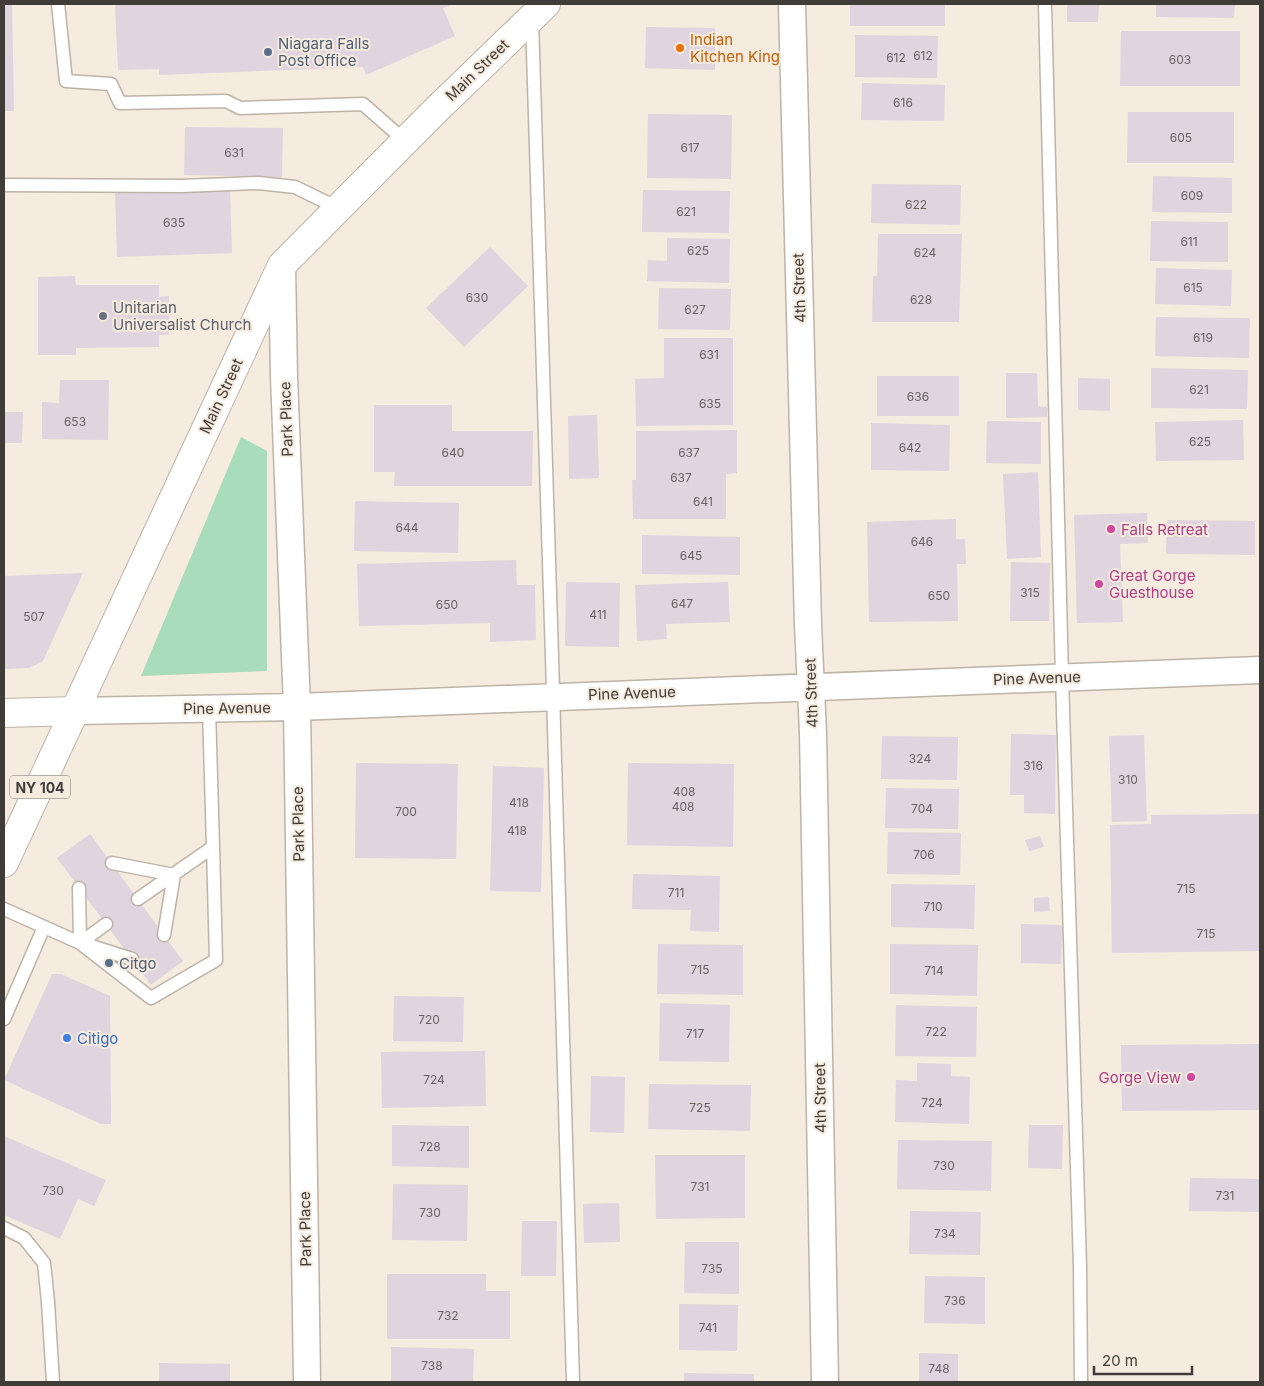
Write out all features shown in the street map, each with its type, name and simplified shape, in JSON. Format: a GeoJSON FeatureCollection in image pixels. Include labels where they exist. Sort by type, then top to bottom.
{"type":"FeatureCollection","features":[{"type":"Feature","properties":{"kind":"main road","name":"Main Street"},"geometry":{"type":"LineString","coordinates":[[4,863],[282,265],[539,10]]}},
{"type":"Feature","properties":{"kind":"main road","name":"Pine Avenue"},"geometry":{"type":"LineString","coordinates":[[4,713],[75,711]]}},
{"type":"Feature","properties":{"kind":"street","name":"4th Street"},"geometry":{"type":"LineString","coordinates":[[792,4],[807,595],[812,687],[825,1382]]}},
{"type":"Feature","properties":{"kind":"street","name":"Park Place"},"geometry":{"type":"LineString","coordinates":[[282,265],[284,377],[297,707],[307,1382]]}},
{"type":"Feature","properties":{"kind":"street","name":"Pine Avenue"},"geometry":{"type":"LineString","coordinates":[[75,711],[297,707],[1260,670]]}},
{"type":"Feature","properties":{"kind":"lane"},"geometry":{"type":"LineString","coordinates":[[58,4],[66,81],[111,84],[120,103],[226,102],[240,108],[364,104],[405,141]]}},
{"type":"Feature","properties":{"kind":"lane"},"geometry":{"type":"LineString","coordinates":[[1045,4],[1082,1382]]}},
{"type":"Feature","properties":{"kind":"lane"},"geometry":{"type":"LineString","coordinates":[[539,10],[553,696],[573,1382]]}},
{"type":"Feature","properties":{"kind":"lane"},"geometry":{"type":"LineString","coordinates":[[4,185],[206,186],[258,183],[295,187],[338,208]]}},
{"type":"Feature","properties":{"kind":"lane"},"geometry":{"type":"LineString","coordinates":[[80,943],[151,998],[216,960],[209,708]]}},
{"type":"Feature","properties":{"kind":"lane"},"geometry":{"type":"LineString","coordinates":[[138,899],[212,847]]}},
{"type":"Feature","properties":{"kind":"lane"},"geometry":{"type":"LineString","coordinates":[[112,863],[174,875]]}},
{"type":"Feature","properties":{"kind":"lane"},"geometry":{"type":"LineString","coordinates":[[164,935],[174,875]]}},
{"type":"Feature","properties":{"kind":"lane"},"geometry":{"type":"LineString","coordinates":[[79,888],[80,943]]}},
{"type":"Feature","properties":{"kind":"lane"},"geometry":{"type":"LineString","coordinates":[[4,908],[80,943],[132,959]]}},
{"type":"Feature","properties":{"kind":"lane"},"geometry":{"type":"LineString","coordinates":[[80,943],[106,924]]}},
{"type":"Feature","properties":{"kind":"lane"},"geometry":{"type":"LineString","coordinates":[[4,1019],[44,927]]}},
{"type":"Feature","properties":{"kind":"lane"},"geometry":{"type":"LineString","coordinates":[[4,1228],[24,1238],[44,1263],[54,1382]]}},
{"type":"Feature","properties":{"kind":"green space"},"geometry":{"type":"Polygon","coordinates":[[[241,437],[267,451],[267,671],[141,676],[241,437]]]}},
{"type":"Feature","properties":{"kind":"building"},"geometry":{"type":"Polygon","coordinates":[[[4,4],[12,4],[14,111],[4,111],[4,4]]]}},
{"type":"Feature","properties":{"kind":"building","name":"Niagara Falls Post Office"},"geometry":{"type":"Polygon","coordinates":[[[115,4],[448,4],[449,6],[443,8],[455,36],[366,75],[363,67],[159,75],[159,69],[118,70],[115,4]]]}},
{"type":"Feature","properties":{"kind":"building"},"geometry":{"type":"Polygon","coordinates":[[[850,4],[945,4],[945,26],[850,26],[850,4]]]}},
{"type":"Feature","properties":{"kind":"building"},"geometry":{"type":"Polygon","coordinates":[[[1067,4],[1099,4],[1098,22],[1067,22],[1067,4]]]}},
{"type":"Feature","properties":{"kind":"building"},"geometry":{"type":"Polygon","coordinates":[[[1156,4],[1235,4],[1234,18],[1156,17],[1156,4]]]}},
{"type":"Feature","properties":{"kind":"building","name":"Indian Kitchen King"},"geometry":{"type":"Polygon","coordinates":[[[646,27],[715,28],[715,70],[645,68],[646,27]]]}},
{"type":"Feature","properties":{"kind":"building"},"geometry":{"type":"Polygon","coordinates":[[[1121,31],[1240,31],[1240,86],[1120,86],[1121,31]]]}},
{"type":"Feature","properties":{"kind":"building"},"geometry":{"type":"Polygon","coordinates":[[[855,35],[938,36],[937,78],[855,77],[855,35]]]}},
{"type":"Feature","properties":{"kind":"building"},"geometry":{"type":"Polygon","coordinates":[[[862,83],[945,85],[944,121],[861,120],[862,83]]]}},
{"type":"Feature","properties":{"kind":"building"},"geometry":{"type":"Polygon","coordinates":[[[1128,112],[1234,112],[1234,163],[1127,163],[1128,112]]]}},
{"type":"Feature","properties":{"kind":"building"},"geometry":{"type":"Polygon","coordinates":[[[648,114],[732,115],[731,179],[647,178],[648,114]]]}},
{"type":"Feature","properties":{"kind":"building"},"geometry":{"type":"Polygon","coordinates":[[[185,127],[283,128],[282,177],[184,175],[185,127]]]}},
{"type":"Feature","properties":{"kind":"building"},"geometry":{"type":"Polygon","coordinates":[[[1153,176],[1232,178],[1232,213],[1152,212],[1153,176]]]}},
{"type":"Feature","properties":{"kind":"building"},"geometry":{"type":"Polygon","coordinates":[[[872,184],[961,185],[960,225],[871,223],[872,184]]]}},
{"type":"Feature","properties":{"kind":"building"},"geometry":{"type":"Polygon","coordinates":[[[230,188],[232,253],[117,257],[115,192],[230,188]]]}},
{"type":"Feature","properties":{"kind":"building"},"geometry":{"type":"Polygon","coordinates":[[[643,190],[730,191],[729,233],[642,232],[643,190]]]}},
{"type":"Feature","properties":{"kind":"building"},"geometry":{"type":"Polygon","coordinates":[[[1151,221],[1228,222],[1228,262],[1150,261],[1151,221]]]}},
{"type":"Feature","properties":{"kind":"building"},"geometry":{"type":"Polygon","coordinates":[[[878,234],[962,234],[959,322],[872,322],[873,276],[877,276],[878,234]]]}},
{"type":"Feature","properties":{"kind":"building"},"geometry":{"type":"Polygon","coordinates":[[[667,238],[730,239],[729,283],[647,281],[648,260],[667,261],[667,238]]]}},
{"type":"Feature","properties":{"kind":"building"},"geometry":{"type":"Polygon","coordinates":[[[490,247],[528,286],[464,347],[426,308],[490,247]]]}},
{"type":"Feature","properties":{"kind":"building"},"geometry":{"type":"Polygon","coordinates":[[[1156,268],[1232,270],[1231,306],[1155,304],[1156,268]]]}},
{"type":"Feature","properties":{"kind":"building","name":"Unitarian Universalist Church"},"geometry":{"type":"Polygon","coordinates":[[[75,276],[76,285],[159,285],[159,297],[169,296],[169,335],[159,335],[159,347],[76,348],[76,355],[38,355],[38,277],[75,276]]]}},
{"type":"Feature","properties":{"kind":"building"},"geometry":{"type":"Polygon","coordinates":[[[659,288],[731,289],[730,330],[658,329],[659,288]]]}},
{"type":"Feature","properties":{"kind":"building"},"geometry":{"type":"Polygon","coordinates":[[[1156,317],[1250,318],[1249,358],[1155,356],[1156,317]]]}},
{"type":"Feature","properties":{"kind":"building"},"geometry":{"type":"Polygon","coordinates":[[[664,338],[733,338],[733,425],[636,426],[635,379],[664,378],[664,338]]]}},
{"type":"Feature","properties":{"kind":"building"},"geometry":{"type":"Polygon","coordinates":[[[1151,368],[1248,370],[1247,409],[1151,408],[1151,368]]]}},
{"type":"Feature","properties":{"kind":"building"},"geometry":{"type":"Polygon","coordinates":[[[1006,373],[1037,373],[1038,406],[1047,407],[1047,417],[1006,418],[1006,373]]]}},
{"type":"Feature","properties":{"kind":"building"},"geometry":{"type":"Polygon","coordinates":[[[877,376],[959,376],[959,416],[877,416],[877,376]]]}},
{"type":"Feature","properties":{"kind":"building"},"geometry":{"type":"Polygon","coordinates":[[[1078,378],[1110,379],[1110,411],[1078,410],[1078,378]]]}},
{"type":"Feature","properties":{"kind":"building"},"geometry":{"type":"Polygon","coordinates":[[[60,380],[109,380],[108,440],[42,439],[42,402],[59,403],[60,380]]]}},
{"type":"Feature","properties":{"kind":"building"},"geometry":{"type":"Polygon","coordinates":[[[374,405],[452,405],[452,431],[533,431],[532,486],[394,486],[395,472],[374,472],[374,405]]]}},
{"type":"Feature","properties":{"kind":"building"},"geometry":{"type":"Polygon","coordinates":[[[4,412],[23,412],[22,443],[4,443],[4,412]]]}},
{"type":"Feature","properties":{"kind":"building"},"geometry":{"type":"Polygon","coordinates":[[[597,415],[599,478],[569,479],[568,416],[597,415]]]}},
{"type":"Feature","properties":{"kind":"building"},"geometry":{"type":"Polygon","coordinates":[[[1243,420],[1244,460],[1156,461],[1155,422],[1243,420]]]}},
{"type":"Feature","properties":{"kind":"building"},"geometry":{"type":"Polygon","coordinates":[[[987,421],[1041,422],[1041,464],[986,463],[987,421]]]}},
{"type":"Feature","properties":{"kind":"building"},"geometry":{"type":"Polygon","coordinates":[[[871,423],[950,425],[949,471],[871,470],[871,423]]]}},
{"type":"Feature","properties":{"kind":"building"},"geometry":{"type":"Polygon","coordinates":[[[737,430],[737,473],[726,474],[726,519],[633,519],[632,480],[636,480],[636,431],[737,430]]]}},
{"type":"Feature","properties":{"kind":"building"},"geometry":{"type":"Polygon","coordinates":[[[1038,472],[1041,557],[1007,559],[1003,474],[1038,472]]]}},
{"type":"Feature","properties":{"kind":"building"},"geometry":{"type":"Polygon","coordinates":[[[355,501],[459,503],[458,553],[354,551],[355,501]]]}},
{"type":"Feature","properties":{"kind":"building","name":"Great Gorge Guesthouse"},"geometry":{"type":"Polygon","coordinates":[[[1147,513],[1148,543],[1120,544],[1123,622],[1077,623],[1074,515],[1147,513]]]}},
{"type":"Feature","properties":{"kind":"building"},"geometry":{"type":"Polygon","coordinates":[[[956,519],[956,539],[965,539],[966,564],[957,564],[958,621],[869,622],[867,522],[956,519]]]}},
{"type":"Feature","properties":{"kind":"building"},"geometry":{"type":"Polygon","coordinates":[[[1167,520],[1255,521],[1255,555],[1166,554],[1167,520]]]}},
{"type":"Feature","properties":{"kind":"building"},"geometry":{"type":"Polygon","coordinates":[[[642,535],[740,537],[740,575],[642,574],[642,535]]]}},
{"type":"Feature","properties":{"kind":"building"},"geometry":{"type":"Polygon","coordinates":[[[516,560],[517,585],[535,585],[536,640],[490,642],[490,623],[359,626],[357,564],[516,560]]]}},
{"type":"Feature","properties":{"kind":"building"},"geometry":{"type":"Polygon","coordinates":[[[1011,562],[1050,563],[1049,621],[1010,621],[1011,562]]]}},
{"type":"Feature","properties":{"kind":"building"},"geometry":{"type":"Polygon","coordinates":[[[83,573],[43,661],[29,668],[4,669],[4,576],[83,573]]]}},
{"type":"Feature","properties":{"kind":"building"},"geometry":{"type":"Polygon","coordinates":[[[566,582],[620,583],[619,647],[565,646],[566,582]]]}},
{"type":"Feature","properties":{"kind":"building"},"geometry":{"type":"Polygon","coordinates":[[[728,582],[730,622],[666,624],[667,639],[637,641],[635,585],[728,582]]]}},
{"type":"Feature","properties":{"kind":"building"},"geometry":{"type":"Polygon","coordinates":[[[1011,734],[1056,735],[1055,814],[1024,813],[1024,795],[1010,795],[1011,734]]]}},
{"type":"Feature","properties":{"kind":"building"},"geometry":{"type":"Polygon","coordinates":[[[1144,735],[1147,821],[1112,822],[1109,736],[1144,735]]]}},
{"type":"Feature","properties":{"kind":"building"},"geometry":{"type":"Polygon","coordinates":[[[882,736],[958,737],[957,780],[881,779],[882,736]]]}},
{"type":"Feature","properties":{"kind":"building"},"geometry":{"type":"Polygon","coordinates":[[[356,763],[458,764],[456,859],[355,858],[356,763]]]}},
{"type":"Feature","properties":{"kind":"building"},"geometry":{"type":"Polygon","coordinates":[[[628,763],[734,764],[733,847],[627,845],[628,763]]]}},
{"type":"Feature","properties":{"kind":"building"},"geometry":{"type":"Polygon","coordinates":[[[493,766],[544,768],[541,892],[490,891],[493,766]]]}},
{"type":"Feature","properties":{"kind":"building"},"geometry":{"type":"Polygon","coordinates":[[[886,788],[959,789],[958,829],[885,828],[886,788]]]}},
{"type":"Feature","properties":{"kind":"building"},"geometry":{"type":"Polygon","coordinates":[[[1260,814],[1260,951],[1112,953],[1110,825],[1151,824],[1151,815],[1260,814]]]}},
{"type":"Feature","properties":{"kind":"building"},"geometry":{"type":"Polygon","coordinates":[[[888,832],[961,833],[960,875],[887,874],[888,832]]]}},
{"type":"Feature","properties":{"kind":"building"},"geometry":{"type":"Polygon","coordinates":[[[90,834],[183,961],[151,985],[57,858],[90,834]]]}},
{"type":"Feature","properties":{"kind":"building"},"geometry":{"type":"Polygon","coordinates":[[[1040,836],[1044,847],[1029,851],[1025,840],[1040,836]]]}},
{"type":"Feature","properties":{"kind":"building"},"geometry":{"type":"Polygon","coordinates":[[[633,874],[720,876],[719,932],[690,931],[691,910],[632,909],[633,874]]]}},
{"type":"Feature","properties":{"kind":"building"},"geometry":{"type":"Polygon","coordinates":[[[891,884],[975,885],[974,929],[891,927],[891,884]]]}},
{"type":"Feature","properties":{"kind":"building"},"geometry":{"type":"Polygon","coordinates":[[[1049,897],[1050,911],[1034,912],[1034,898],[1049,897]]]}},
{"type":"Feature","properties":{"kind":"building"},"geometry":{"type":"Polygon","coordinates":[[[1021,924],[1062,925],[1061,964],[1021,963],[1021,924]]]}},
{"type":"Feature","properties":{"kind":"building"},"geometry":{"type":"Polygon","coordinates":[[[658,944],[743,945],[743,995],[657,994],[658,944]]]}},
{"type":"Feature","properties":{"kind":"building"},"geometry":{"type":"Polygon","coordinates":[[[890,944],[978,945],[977,996],[890,994],[890,944]]]}},
{"type":"Feature","properties":{"kind":"building","name":"Citigo"},"geometry":{"type":"Polygon","coordinates":[[[52,974],[61,974],[110,996],[111,1124],[101,1124],[4,1080],[52,974]]]}},
{"type":"Feature","properties":{"kind":"building"},"geometry":{"type":"Polygon","coordinates":[[[394,996],[464,997],[463,1042],[393,1041],[394,996]]]}},
{"type":"Feature","properties":{"kind":"building"},"geometry":{"type":"Polygon","coordinates":[[[660,1003],[730,1005],[729,1062],[659,1061],[660,1003]]]}},
{"type":"Feature","properties":{"kind":"building"},"geometry":{"type":"Polygon","coordinates":[[[896,1005],[977,1007],[976,1057],[895,1056],[896,1005]]]}},
{"type":"Feature","properties":{"kind":"building","name":"Gorge View"},"geometry":{"type":"Polygon","coordinates":[[[1260,1044],[1260,1110],[1122,1111],[1121,1045],[1260,1044]]]}},
{"type":"Feature","properties":{"kind":"building"},"geometry":{"type":"Polygon","coordinates":[[[485,1051],[486,1106],[382,1108],[381,1052],[485,1051]]]}},
{"type":"Feature","properties":{"kind":"building"},"geometry":{"type":"Polygon","coordinates":[[[917,1063],[951,1064],[951,1076],[970,1077],[969,1124],[895,1122],[896,1080],[917,1081],[917,1063]]]}},
{"type":"Feature","properties":{"kind":"building"},"geometry":{"type":"Polygon","coordinates":[[[591,1076],[625,1077],[624,1133],[590,1132],[591,1076]]]}},
{"type":"Feature","properties":{"kind":"building"},"geometry":{"type":"Polygon","coordinates":[[[649,1084],[751,1085],[750,1131],[648,1129],[649,1084]]]}},
{"type":"Feature","properties":{"kind":"building"},"geometry":{"type":"Polygon","coordinates":[[[392,1125],[469,1126],[469,1168],[392,1166],[392,1125]]]}},
{"type":"Feature","properties":{"kind":"building"},"geometry":{"type":"Polygon","coordinates":[[[1029,1125],[1063,1125],[1062,1169],[1028,1168],[1029,1125]]]}},
{"type":"Feature","properties":{"kind":"building"},"geometry":{"type":"Polygon","coordinates":[[[4,1136],[106,1180],[94,1206],[78,1199],[60,1239],[4,1215],[4,1136]]]}},
{"type":"Feature","properties":{"kind":"building"},"geometry":{"type":"Polygon","coordinates":[[[898,1140],[992,1141],[991,1191],[897,1189],[898,1140]]]}},
{"type":"Feature","properties":{"kind":"building"},"geometry":{"type":"Polygon","coordinates":[[[655,1155],[745,1155],[745,1218],[656,1219],[655,1155]]]}},
{"type":"Feature","properties":{"kind":"building"},"geometry":{"type":"Polygon","coordinates":[[[1190,1178],[1260,1179],[1260,1212],[1189,1211],[1190,1178]]]}},
{"type":"Feature","properties":{"kind":"building"},"geometry":{"type":"Polygon","coordinates":[[[393,1184],[468,1185],[467,1241],[392,1240],[393,1184]]]}},
{"type":"Feature","properties":{"kind":"building"},"geometry":{"type":"Polygon","coordinates":[[[619,1203],[620,1242],[584,1243],[583,1204],[619,1203]]]}},
{"type":"Feature","properties":{"kind":"building"},"geometry":{"type":"Polygon","coordinates":[[[910,1211],[981,1212],[980,1255],[909,1254],[910,1211]]]}},
{"type":"Feature","properties":{"kind":"building"},"geometry":{"type":"Polygon","coordinates":[[[522,1221],[557,1221],[556,1276],[521,1276],[522,1221]]]}},
{"type":"Feature","properties":{"kind":"building"},"geometry":{"type":"Polygon","coordinates":[[[685,1242],[739,1242],[739,1294],[684,1293],[685,1242]]]}},
{"type":"Feature","properties":{"kind":"building"},"geometry":{"type":"Polygon","coordinates":[[[387,1274],[486,1274],[486,1291],[510,1291],[510,1339],[387,1339],[387,1274]]]}},
{"type":"Feature","properties":{"kind":"building"},"geometry":{"type":"Polygon","coordinates":[[[925,1276],[985,1277],[985,1324],[924,1323],[925,1276]]]}},
{"type":"Feature","properties":{"kind":"building"},"geometry":{"type":"Polygon","coordinates":[[[679,1304],[738,1305],[737,1351],[679,1350],[679,1304]]]}},
{"type":"Feature","properties":{"kind":"building"},"geometry":{"type":"Polygon","coordinates":[[[391,1347],[474,1349],[473,1382],[391,1382],[391,1347]]]}},
{"type":"Feature","properties":{"kind":"building"},"geometry":{"type":"Polygon","coordinates":[[[919,1353],[958,1354],[958,1382],[919,1382],[919,1353]]]}},
{"type":"Feature","properties":{"kind":"building"},"geometry":{"type":"Polygon","coordinates":[[[159,1363],[230,1364],[230,1382],[159,1382],[159,1363]]]}},
{"type":"Feature","properties":{"kind":"building"},"geometry":{"type":"Polygon","coordinates":[[[684,1373],[754,1374],[754,1382],[684,1382],[684,1373]]]}},
{"type":"Feature","properties":{"kind":"place","name":"Indian Kitchen King"},"geometry":{"type":"Point","coordinates":[680,48]}},
{"type":"Feature","properties":{"kind":"place","name":"Niagara Falls Post Office"},"geometry":{"type":"Point","coordinates":[268,52]}},
{"type":"Feature","properties":{"kind":"place","name":"Unitarian Universalist Church"},"geometry":{"type":"Point","coordinates":[103,316]}},
{"type":"Feature","properties":{"kind":"place","name":"Falls Retreat"},"geometry":{"type":"Point","coordinates":[1111,529]}},
{"type":"Feature","properties":{"kind":"place","name":"Great Gorge Guesthouse"},"geometry":{"type":"Point","coordinates":[1099,584]}},
{"type":"Feature","properties":{"kind":"place","name":"Citgo"},"geometry":{"type":"Point","coordinates":[109,963]}},
{"type":"Feature","properties":{"kind":"place","name":"Citigo"},"geometry":{"type":"Point","coordinates":[67,1038]}},
{"type":"Feature","properties":{"kind":"place","name":"Gorge View"},"geometry":{"type":"Point","coordinates":[1191,1077]}}]}
